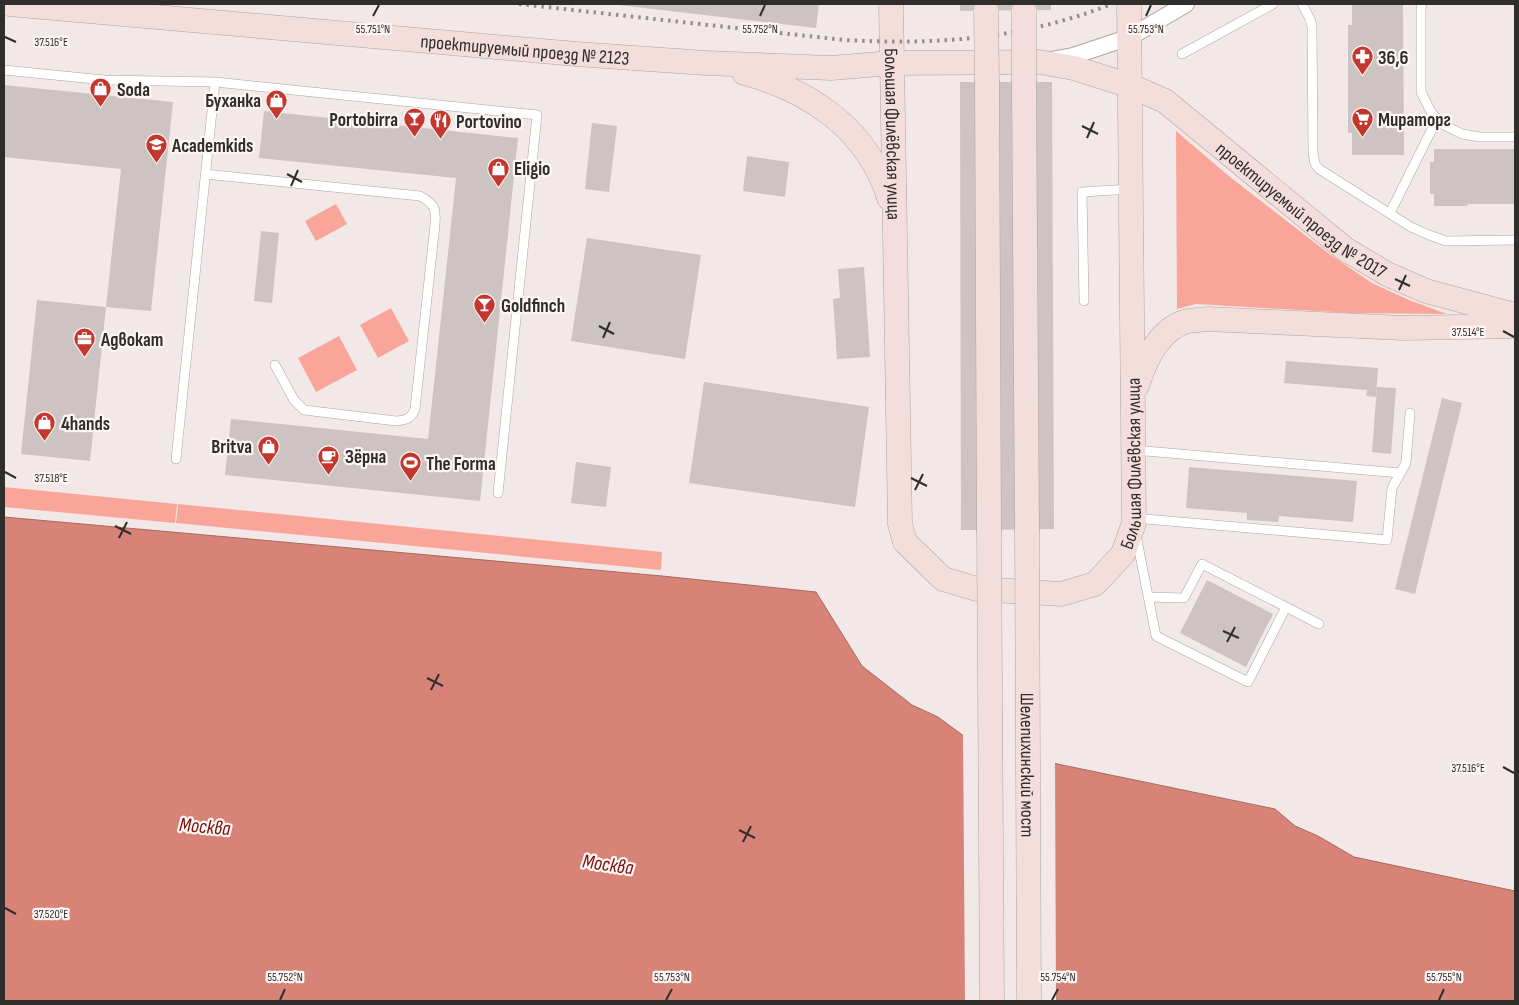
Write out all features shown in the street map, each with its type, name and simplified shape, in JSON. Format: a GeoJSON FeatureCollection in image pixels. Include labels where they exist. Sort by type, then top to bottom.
{"type":"FeatureCollection","features":[{"type":"Feature","properties":{"kind":"street","name":"проектируемый проезд № 2123"},"geometry":{"type":"LineString","coordinates":[[9,4],[567,53],[706,63],[831,68],[892,63],[1038,62]]}},
{"type":"Feature","properties":{"kind":"street","name":"Большая Филёвская улица"},"geometry":{"type":"LineString","coordinates":[[891,4],[900,524],[905,542],[943,578],[977,589],[1061,594],[1096,584],[1123,554],[1134,520],[1130,4]]}},
{"type":"Feature","properties":{"kind":"street"},"geometry":{"type":"LineString","coordinates":[[1038,62],[1073,56],[1130,37],[1186,4]]}},
{"type":"Feature","properties":{"kind":"street","name":"Шелепихинский мост"},"geometry":{"type":"LineString","coordinates":[[986,7],[992,1001]]}},
{"type":"Feature","properties":{"kind":"street","name":"Шелепихинский мост"},"geometry":{"type":"LineString","coordinates":[[1024,7],[1030,1001]]}},
{"type":"Feature","properties":{"kind":"street","name":"проектируемый проезд № 2017"},"geometry":{"type":"LineString","coordinates":[[1038,62],[1074,68],[1131,86],[1165,101],[1345,249],[1387,274],[1426,291],[1515,315]]}},
{"type":"Feature","properties":{"kind":"street"},"geometry":{"type":"LineString","coordinates":[[706,63],[769,80],[801,95],[835,116],[872,159],[886,186],[894,214]]}},
{"type":"Feature","properties":{"kind":"street"},"geometry":{"type":"LineString","coordinates":[[1133,400],[1140,376],[1149,357],[1165,332],[1187,321],[1208,319],[1404,328],[1515,326]]}},
{"type":"Feature","properties":{"kind":"lane"},"geometry":{"type":"LineString","coordinates":[[1182,54],[1272,4]]}},
{"type":"Feature","properties":{"kind":"lane"},"geometry":{"type":"LineString","coordinates":[[1302,4],[1312,26],[1312,153],[1315,164],[1324,173],[1421,232],[1446,241],[1515,240]]}},
{"type":"Feature","properties":{"kind":"lane"},"geometry":{"type":"LineString","coordinates":[[1422,4],[1421,92],[1426,104],[1437,119],[1451,129],[1470,136],[1515,137]]}},
{"type":"Feature","properties":{"kind":"lane"},"geometry":{"type":"LineString","coordinates":[[4,70],[104,80],[215,82],[537,115],[498,493]]}},
{"type":"Feature","properties":{"kind":"lane"},"geometry":{"type":"LineString","coordinates":[[176,459],[215,82]]}},
{"type":"Feature","properties":{"kind":"lane"},"geometry":{"type":"LineString","coordinates":[[1390,213],[1437,119]]}},
{"type":"Feature","properties":{"kind":"lane"},"geometry":{"type":"LineString","coordinates":[[206,174],[420,196],[429,200],[434,207],[436,214],[434,234],[413,415],[407,420],[396,421],[304,410],[294,400],[275,365]]}},
{"type":"Feature","properties":{"kind":"lane"},"geometry":{"type":"LineString","coordinates":[[1084,300],[1082,192],[1131,189]]}},
{"type":"Feature","properties":{"kind":"lane"},"geometry":{"type":"LineString","coordinates":[[1286,607],[1248,682],[1156,636],[1134,520],[1387,540],[1392,488],[1406,463],[1410,413]]}},
{"type":"Feature","properties":{"kind":"lane"},"geometry":{"type":"LineString","coordinates":[[1133,450],[1400,473]]}},
{"type":"Feature","properties":{"kind":"lane"},"geometry":{"type":"LineString","coordinates":[[1148,597],[1184,598],[1202,564],[1319,624]]}},
{"type":"Feature","properties":{"kind":"shaded area"},"geometry":{"type":"Polygon","coordinates":[[[1176,131],[1230,177],[1328,253],[1372,283],[1409,300],[1447,314],[1351,313],[1196,304],[1177,309],[1176,131]]]}},
{"type":"Feature","properties":{"kind":"shaded area"},"geometry":{"type":"Polygon","coordinates":[[[336,204],[347,224],[316,241],[305,221],[336,204]]]}},
{"type":"Feature","properties":{"kind":"shaded area"},"geometry":{"type":"Polygon","coordinates":[[[391,308],[409,341],[378,358],[360,325],[391,308]]]}},
{"type":"Feature","properties":{"kind":"shaded area"},"geometry":{"type":"Polygon","coordinates":[[[339,336],[357,370],[316,392],[298,358],[339,336]]]}},
{"type":"Feature","properties":{"kind":"shaded area"},"geometry":{"type":"Polygon","coordinates":[[[4,487],[177,504],[175,523],[4,507],[4,487]]]}},
{"type":"Feature","properties":{"kind":"shaded area"},"geometry":{"type":"Polygon","coordinates":[[[178,504],[662,552],[661,570],[176,523],[178,504]]]}},
{"type":"Feature","properties":{"kind":"water","name":"Москва"},"geometry":{"type":"Polygon","coordinates":[[[4,517],[662,576],[816,592],[862,666],[912,705],[938,717],[980,748],[1275,809],[1295,826],[1318,836],[1354,857],[1515,891],[1515,1001],[4,1001],[4,517]]]}},
{"type":"Feature","properties":{"kind":"pier"},"geometry":{"type":"Polygon","coordinates":[[[963,732],[981,746],[1055,761],[1056,1001],[965,1001],[963,732]]]}},
{"type":"Feature","properties":{"kind":"building"},"geometry":{"type":"Polygon","coordinates":[[[619,4],[819,4],[816,28],[619,4]]]}},
{"type":"Feature","properties":{"kind":"building"},"geometry":{"type":"Polygon","coordinates":[[[960,4],[1051,4],[1051,10],[960,11],[960,4]]]}},
{"type":"Feature","properties":{"kind":"building"},"geometry":{"type":"Polygon","coordinates":[[[1352,4],[1403,4],[1404,155],[1352,155],[1352,133],[1348,133],[1348,25],[1352,25],[1352,4]]]}},
{"type":"Feature","properties":{"kind":"building"},"geometry":{"type":"Polygon","coordinates":[[[960,82],[1052,82],[1054,529],[961,530],[960,82]]]}},
{"type":"Feature","properties":{"kind":"building"},"geometry":{"type":"Polygon","coordinates":[[[4,85],[173,102],[151,311],[106,307],[121,169],[4,157],[4,85]]]}},
{"type":"Feature","properties":{"kind":"building"},"geometry":{"type":"Polygon","coordinates":[[[264,111],[518,138],[480,501],[225,475],[231,419],[428,439],[436,365],[456,178],[259,158],[264,111]]]}},
{"type":"Feature","properties":{"kind":"building"},"geometry":{"type":"Polygon","coordinates":[[[592,123],[617,126],[609,192],[585,189],[592,123]]]}},
{"type":"Feature","properties":{"kind":"building"},"geometry":{"type":"Polygon","coordinates":[[[1434,149],[1515,149],[1515,204],[1434,206],[1434,194],[1430,194],[1430,162],[1434,162],[1434,149]]]}},
{"type":"Feature","properties":{"kind":"building"},"geometry":{"type":"Polygon","coordinates":[[[747,156],[789,162],[785,197],[743,191],[747,156]]]}},
{"type":"Feature","properties":{"kind":"building"},"geometry":{"type":"Polygon","coordinates":[[[261,231],[279,233],[272,303],[254,301],[261,231]]]}},
{"type":"Feature","properties":{"kind":"building"},"geometry":{"type":"Polygon","coordinates":[[[587,238],[701,255],[685,359],[571,341],[587,238]]]}},
{"type":"Feature","properties":{"kind":"building"},"geometry":{"type":"Polygon","coordinates":[[[864,267],[870,357],[837,359],[833,299],[840,298],[838,269],[864,267]]]}},
{"type":"Feature","properties":{"kind":"building"},"geometry":{"type":"Polygon","coordinates":[[[37,300],[106,307],[90,461],[21,454],[37,300]]]}},
{"type":"Feature","properties":{"kind":"building"},"geometry":{"type":"Polygon","coordinates":[[[1286,361],[1378,368],[1376,397],[1366,396],[1367,390],[1284,383],[1286,361]]]}},
{"type":"Feature","properties":{"kind":"building"},"geometry":{"type":"Polygon","coordinates":[[[704,382],[869,407],[855,507],[689,483],[704,382]]]}},
{"type":"Feature","properties":{"kind":"building"},"geometry":{"type":"Polygon","coordinates":[[[1377,387],[1396,388],[1391,454],[1372,452],[1377,387]]]}},
{"type":"Feature","properties":{"kind":"building"},"geometry":{"type":"Polygon","coordinates":[[[1442,398],[1462,403],[1415,594],[1395,589],[1442,398]]]}},
{"type":"Feature","properties":{"kind":"building"},"geometry":{"type":"Polygon","coordinates":[[[576,462],[611,467],[606,507],[571,503],[576,462]]]}},
{"type":"Feature","properties":{"kind":"building"},"geometry":{"type":"Polygon","coordinates":[[[1189,467],[1357,481],[1353,522],[1279,516],[1278,522],[1247,520],[1247,513],[1186,508],[1189,467]]]}},
{"type":"Feature","properties":{"kind":"building"},"geometry":{"type":"Polygon","coordinates":[[[1207,580],[1273,614],[1246,667],[1180,633],[1207,580]]]}},
{"type":"Feature","properties":{"kind":"railway"},"geometry":{"type":"LineString","coordinates":[[519,4],[844,40],[879,41],[947,40],[1013,32],[1079,16],[1112,4]]}},
{"type":"Feature","properties":{"kind":"place","name":"36,6"},"geometry":{"type":"Point","coordinates":[1362,76]}},
{"type":"Feature","properties":{"kind":"place","name":"Soda"},"geometry":{"type":"Point","coordinates":[101,108]}},
{"type":"Feature","properties":{"kind":"place","name":"Буханка"},"geometry":{"type":"Point","coordinates":[277,119]}},
{"type":"Feature","properties":{"kind":"place","name":"Portobirra"},"geometry":{"type":"Point","coordinates":[414,138]}},
{"type":"Feature","properties":{"kind":"place","name":"Мираторг"},"geometry":{"type":"Point","coordinates":[1362,138]}},
{"type":"Feature","properties":{"kind":"place","name":"Portovino"},"geometry":{"type":"Point","coordinates":[440,140]}},
{"type":"Feature","properties":{"kind":"place","name":"Academkids"},"geometry":{"type":"Point","coordinates":[156,164]}},
{"type":"Feature","properties":{"kind":"place","name":"Eligio"},"geometry":{"type":"Point","coordinates":[498,187]}},
{"type":"Feature","properties":{"kind":"place","name":"Goldfinch"},"geometry":{"type":"Point","coordinates":[485,324]}},
{"type":"Feature","properties":{"kind":"place","name":"Адвокат"},"geometry":{"type":"Point","coordinates":[85,358]}},
{"type":"Feature","properties":{"kind":"place","name":"4hands"},"geometry":{"type":"Point","coordinates":[45,442]}},
{"type":"Feature","properties":{"kind":"place","name":"Britva"},"geometry":{"type":"Point","coordinates":[268,465]}},
{"type":"Feature","properties":{"kind":"place","name":"Зёрна"},"geometry":{"type":"Point","coordinates":[329,475]}},
{"type":"Feature","properties":{"kind":"place","name":"The Forma"},"geometry":{"type":"Point","coordinates":[410,482]}}]}
